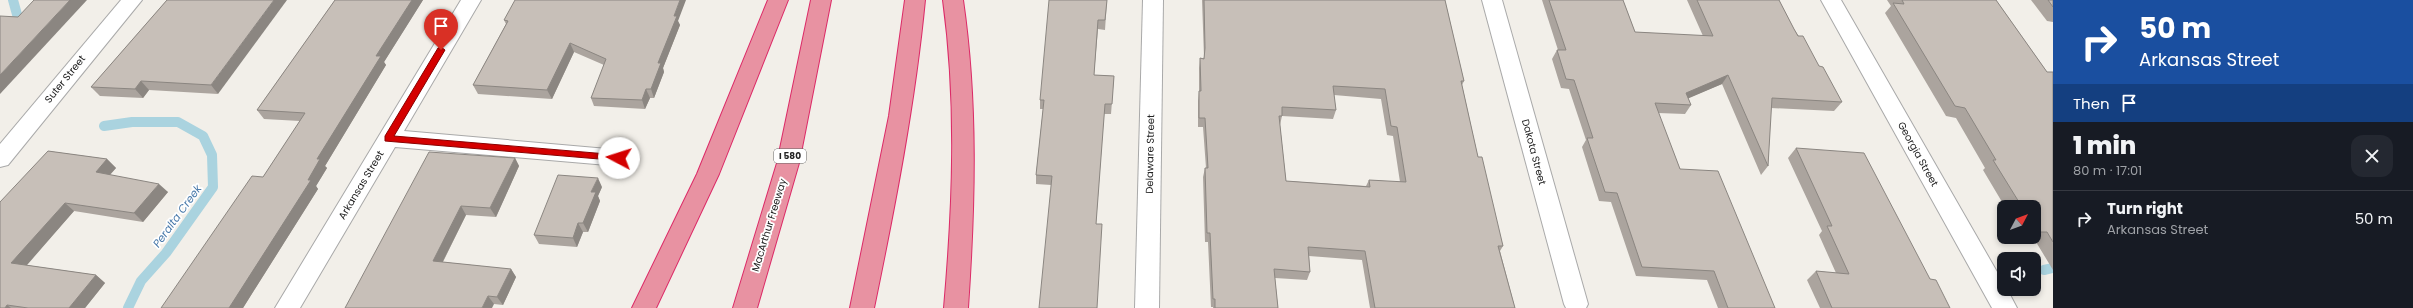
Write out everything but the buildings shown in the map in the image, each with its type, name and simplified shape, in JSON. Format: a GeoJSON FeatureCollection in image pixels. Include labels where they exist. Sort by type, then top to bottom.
{"type":"FeatureCollection","features":[{"type":"Feature","properties":{"kind":"highway"},"geometry":{"type":"LineString","coordinates":[[644,308],[708,174],[778,0]]}},
{"type":"Feature","properties":{"kind":"highway","name":"MacArthur Freeway"},"geometry":{"type":"LineString","coordinates":[[745,308],[788,163],[821,0]]}},
{"type":"Feature","properties":{"kind":"highway"},"geometry":{"type":"LineString","coordinates":[[862,308],[889,176],[912,40],[915,0]]}},
{"type":"Feature","properties":{"kind":"highway"},"geometry":{"type":"LineString","coordinates":[[952,0],[961,67],[963,173],[956,308]]}},
{"type":"Feature","properties":{"kind":"street","name":"Suter Street"},"geometry":{"type":"LineString","coordinates":[[0,159],[132,0]]}},
{"type":"Feature","properties":{"kind":"street","name":"Arkansas Street"},"geometry":{"type":"LineString","coordinates":[[287,308],[471,0]]}},
{"type":"Feature","properties":{"kind":"street","name":"Delaware Street"},"geometry":{"type":"LineString","coordinates":[[1147,308],[1153,0]]}},
{"type":"Feature","properties":{"kind":"street","name":"Dakota Street"},"geometry":{"type":"LineString","coordinates":[[1492,0],[1576,304]]}},
{"type":"Feature","properties":{"kind":"street","name":"Georgia Street"},"geometry":{"type":"LineString","coordinates":[[1831,0],[2005,308]]}},
{"type":"Feature","properties":{"kind":"street"},"geometry":{"type":"LineString","coordinates":[[388,138],[619,158]]}},
{"type":"Feature","properties":{"kind":"waterway","name":"Peralta Creek"},"geometry":{"type":"LineString","coordinates":[[13,0],[21,29]]}},
{"type":"Feature","properties":{"kind":"waterway","name":"Peralta Creek"},"geometry":{"type":"LineString","coordinates":[[104,126],[132,122],[178,122],[203,136],[212,155],[213,187],[166,253],[141,281],[128,308]]}},
{"type":"Feature","properties":{"kind":"waterway","name":"Peralta Creek"},"geometry":{"type":"LineString","coordinates":[[2044,270],[2053,268]]}},
{"type":"Feature","properties":{"kind":"route"},"geometry":{"type":"LineString","coordinates":[[441,50],[388,138],[619,158]]}}]}
